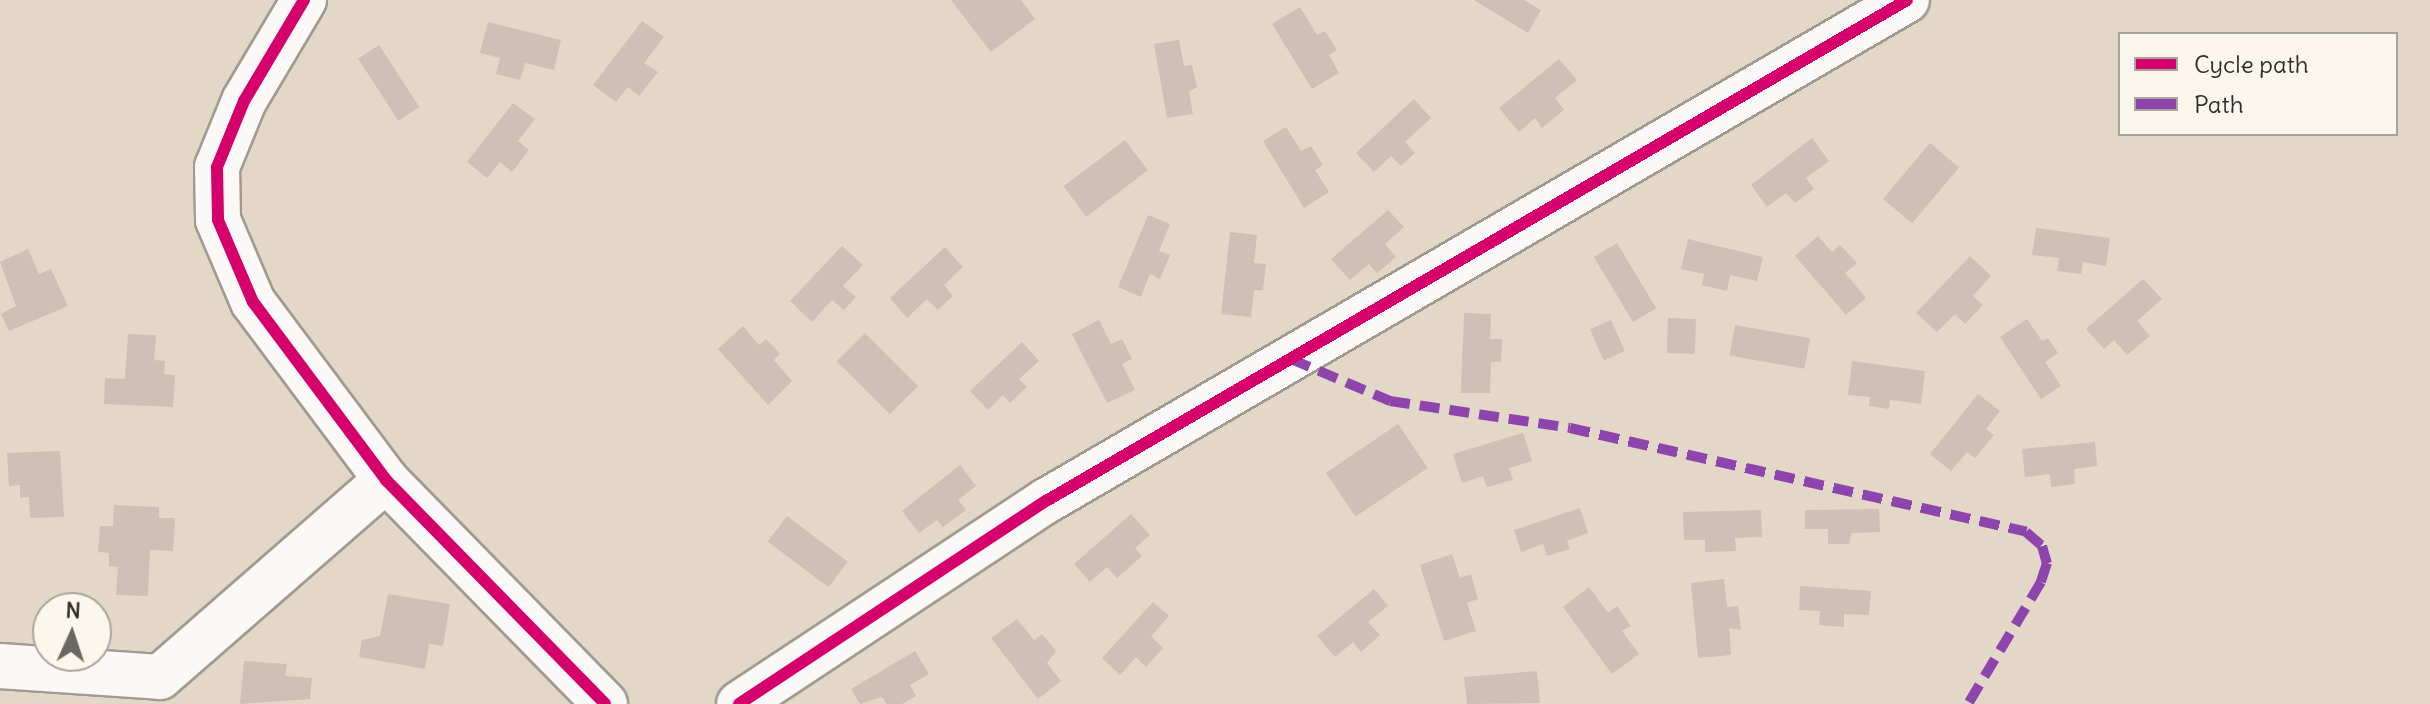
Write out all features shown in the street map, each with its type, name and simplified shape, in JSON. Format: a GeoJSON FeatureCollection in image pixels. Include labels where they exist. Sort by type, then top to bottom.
{"type":"FeatureCollection","features":[{"type":"Feature","properties":{"kind":"street"},"geometry":{"type":"LineString","coordinates":[[304,0],[244,101],[217,167],[218,220],[253,302],[386,480],[605,704]]}},
{"type":"Feature","properties":{"kind":"street"},"geometry":{"type":"LineString","coordinates":[[739,704],[1046,501],[1907,0]]}},
{"type":"Feature","properties":{"kind":"street"},"geometry":{"type":"LineString","coordinates":[[0,666],[147,690],[386,480]]}},
{"type":"Feature","properties":{"kind":"building"},"geometry":{"type":"Polygon","coordinates":[[[951,0],[1021,0],[1035,19],[991,52],[951,0]]]}},
{"type":"Feature","properties":{"kind":"building"},"geometry":{"type":"Polygon","coordinates":[[[1474,0],[1524,0],[1541,10],[1528,33],[1474,0]]]}},
{"type":"Feature","properties":{"kind":"building"},"geometry":{"type":"Polygon","coordinates":[[[1300,7],[1317,35],[1325,31],[1337,50],[1329,55],[1339,73],[1312,89],[1272,24],[1300,7]]]}},
{"type":"Feature","properties":{"kind":"building"},"geometry":{"type":"Polygon","coordinates":[[[642,21],[664,37],[644,63],[658,72],[639,96],[628,87],[616,102],[593,85],[642,21]]]}},
{"type":"Feature","properties":{"kind":"building"},"geometry":{"type":"Polygon","coordinates":[[[488,22],[561,40],[554,70],[525,63],[520,80],[496,74],[500,58],[480,53],[488,22]]]}},
{"type":"Feature","properties":{"kind":"building"},"geometry":{"type":"Polygon","coordinates":[[[1179,40],[1184,66],[1192,65],[1197,87],[1189,92],[1193,114],[1167,118],[1154,44],[1179,40]]]}},
{"type":"Feature","properties":{"kind":"building"},"geometry":{"type":"Polygon","coordinates":[[[379,45],[419,107],[398,121],[358,59],[379,45]]]}},
{"type":"Feature","properties":{"kind":"building"},"geometry":{"type":"Polygon","coordinates":[[[1559,59],[1577,80],[1555,98],[1564,110],[1542,128],[1535,118],[1519,132],[1499,108],[1559,59]]]}},
{"type":"Feature","properties":{"kind":"building"},"geometry":{"type":"Polygon","coordinates":[[[1414,99],[1431,118],[1405,142],[1415,153],[1401,166],[1391,156],[1374,172],[1356,153],[1414,99]]]}},
{"type":"Feature","properties":{"kind":"building"},"geometry":{"type":"Polygon","coordinates":[[[513,103],[535,119],[518,141],[529,150],[512,172],[500,162],[487,178],[467,162],[513,103]]]}},
{"type":"Feature","properties":{"kind":"building"},"geometry":{"type":"Polygon","coordinates":[[[1286,127],[1301,151],[1311,146],[1323,165],[1315,170],[1329,192],[1304,208],[1263,141],[1286,127]]]}},
{"type":"Feature","properties":{"kind":"building"},"geometry":{"type":"Polygon","coordinates":[[[1812,138],[1829,161],[1806,178],[1814,189],[1795,203],[1786,193],[1767,207],[1751,185],[1812,138]]]}},
{"type":"Feature","properties":{"kind":"building"},"geometry":{"type":"Polygon","coordinates":[[[1125,140],[1148,170],[1086,217],[1064,186],[1125,140]]]}},
{"type":"Feature","properties":{"kind":"building"},"geometry":{"type":"Polygon","coordinates":[[[1930,143],[1959,167],[1912,223],[1883,199],[1930,143]]]}},
{"type":"Feature","properties":{"kind":"building"},"geometry":{"type":"Polygon","coordinates":[[[1388,210],[1404,227],[1385,244],[1396,257],[1377,273],[1369,264],[1350,280],[1331,259],[1388,210]]]}},
{"type":"Feature","properties":{"kind":"building"},"geometry":{"type":"Polygon","coordinates":[[[1148,215],[1170,224],[1159,251],[1170,255],[1160,279],[1150,274],[1141,297],[1118,287],[1148,215]]]}},
{"type":"Feature","properties":{"kind":"building"},"geometry":{"type":"Polygon","coordinates":[[[2036,228],[2110,238],[2106,266],[2083,262],[2081,274],[2057,271],[2059,258],[2032,255],[2036,228]]]}},
{"type":"Feature","properties":{"kind":"building"},"geometry":{"type":"Polygon","coordinates":[[[1230,232],[1257,235],[1254,263],[1266,264],[1263,290],[1254,290],[1251,317],[1221,314],[1230,232]]]}},
{"type":"Feature","properties":{"kind":"building"},"geometry":{"type":"Polygon","coordinates":[[[1818,236],[1832,252],[1840,245],[1857,263],[1845,273],[1866,298],[1846,315],[1795,256],[1818,236]]]}},
{"type":"Feature","properties":{"kind":"building"},"geometry":{"type":"Polygon","coordinates":[[[1688,239],[1763,257],[1757,281],[1730,275],[1727,291],[1702,285],[1704,274],[1681,269],[1688,239]]]}},
{"type":"Feature","properties":{"kind":"building"},"geometry":{"type":"Polygon","coordinates":[[[1617,243],[1656,308],[1633,322],[1594,257],[1617,243]]]}},
{"type":"Feature","properties":{"kind":"building"},"geometry":{"type":"Polygon","coordinates":[[[842,246],[863,265],[843,286],[856,297],[844,310],[832,300],[812,322],[790,301],[842,246]]]}},
{"type":"Feature","properties":{"kind":"building"},"geometry":{"type":"Polygon","coordinates":[[[945,247],[963,267],[944,285],[953,296],[938,310],[927,299],[907,318],[890,298],[945,247]]]}},
{"type":"Feature","properties":{"kind":"building"},"geometry":{"type":"Polygon","coordinates":[[[28,249],[39,274],[51,269],[68,306],[9,331],[1,314],[16,306],[0,262],[28,249]]]}},
{"type":"Feature","properties":{"kind":"building"},"geometry":{"type":"Polygon","coordinates":[[[1970,256],[1991,276],[1973,296],[1983,305],[1965,324],[1955,314],[1937,332],[1916,313],[1970,256]]]}},
{"type":"Feature","properties":{"kind":"building"},"geometry":{"type":"Polygon","coordinates":[[[2143,279],[2162,299],[2137,321],[2150,336],[2127,355],[2114,340],[2104,349],[2086,329],[2143,279]]]}},
{"type":"Feature","properties":{"kind":"building"},"geometry":{"type":"Polygon","coordinates":[[[1464,313],[1491,314],[1490,339],[1502,339],[1501,362],[1491,362],[1490,393],[1461,393],[1464,313]]]}},
{"type":"Feature","properties":{"kind":"building"},"geometry":{"type":"Polygon","coordinates":[[[1668,318],[1696,319],[1695,354],[1667,353],[1668,318]]]}},
{"type":"Feature","properties":{"kind":"building"},"geometry":{"type":"Polygon","coordinates":[[[2027,319],[2042,341],[2048,338],[2058,353],[2045,362],[2061,386],[2041,399],[2000,337],[2027,319]]]}},
{"type":"Feature","properties":{"kind":"building"},"geometry":{"type":"Polygon","coordinates":[[[1099,320],[1111,344],[1122,339],[1132,359],[1122,364],[1135,390],[1107,403],[1072,334],[1099,320]]]}},
{"type":"Feature","properties":{"kind":"building"},"geometry":{"type":"Polygon","coordinates":[[[1611,320],[1625,351],[1604,360],[1590,329],[1611,320]]]}},
{"type":"Feature","properties":{"kind":"building"},"geometry":{"type":"Polygon","coordinates":[[[1735,325],[1810,338],[1804,369],[1730,356],[1735,325]]]}},
{"type":"Feature","properties":{"kind":"building"},"geometry":{"type":"Polygon","coordinates":[[[743,326],[759,345],[766,339],[780,354],[774,360],[792,381],[768,405],[718,349],[743,326]]]}},
{"type":"Feature","properties":{"kind":"building"},"geometry":{"type":"Polygon","coordinates":[[[865,333],[918,386],[890,414],[837,361],[865,333]]]}},
{"type":"Feature","properties":{"kind":"building"},"geometry":{"type":"Polygon","coordinates":[[[128,334],[156,335],[154,360],[165,361],[164,374],[175,375],[173,407],[104,404],[105,378],[125,379],[128,334]]]}},
{"type":"Feature","properties":{"kind":"building"},"geometry":{"type":"Polygon","coordinates":[[[1022,342],[1039,361],[1019,379],[1027,387],[1010,403],[1003,395],[988,410],[970,391],[1022,342]]]}},
{"type":"Feature","properties":{"kind":"building"},"geometry":{"type":"Polygon","coordinates":[[[1852,361],[1925,371],[1921,404],[1890,400],[1889,409],[1869,406],[1870,397],[1848,395],[1852,361]]]}},
{"type":"Feature","properties":{"kind":"building"},"geometry":{"type":"Polygon","coordinates":[[[1978,394],[2000,411],[1986,429],[1994,435],[1975,458],[1967,452],[1951,471],[1930,454],[1978,394]]]}},
{"type":"Feature","properties":{"kind":"building"},"geometry":{"type":"Polygon","coordinates":[[[1398,424],[1428,468],[1356,517],[1326,473],[1398,424]]]}},
{"type":"Feature","properties":{"kind":"building"},"geometry":{"type":"Polygon","coordinates":[[[1523,433],[1532,461],[1509,468],[1513,480],[1487,487],[1483,476],[1462,483],[1453,454],[1523,433]]]}},
{"type":"Feature","properties":{"kind":"building"},"geometry":{"type":"Polygon","coordinates":[[[2095,442],[2097,466],[2074,469],[2075,484],[2051,487],[2050,474],[2025,477],[2022,449],[2095,442]]]}},
{"type":"Feature","properties":{"kind":"building"},"geometry":{"type":"Polygon","coordinates":[[[60,451],[64,517],[30,518],[29,497],[20,498],[20,485],[9,486],[7,453],[60,451]]]}},
{"type":"Feature","properties":{"kind":"building"},"geometry":{"type":"Polygon","coordinates":[[[960,465],[976,486],[958,500],[966,510],[943,527],[937,520],[919,533],[902,511],[960,465]]]}},
{"type":"Feature","properties":{"kind":"building"},"geometry":{"type":"Polygon","coordinates":[[[114,505],[159,507],[159,518],[175,518],[173,551],[150,550],[148,596],[116,595],[118,567],[109,566],[109,553],[98,552],[100,526],[113,526],[114,505]]]}},
{"type":"Feature","properties":{"kind":"building"},"geometry":{"type":"Polygon","coordinates":[[[1580,508],[1588,533],[1567,541],[1570,549],[1547,556],[1543,544],[1521,552],[1514,530],[1580,508]]]}},
{"type":"Feature","properties":{"kind":"building"},"geometry":{"type":"Polygon","coordinates":[[[1879,509],[1880,532],[1851,533],[1849,544],[1828,544],[1828,529],[1805,529],[1805,510],[1879,509]]]}},
{"type":"Feature","properties":{"kind":"building"},"geometry":{"type":"Polygon","coordinates":[[[1761,510],[1762,537],[1735,538],[1736,551],[1705,552],[1705,540],[1684,540],[1683,512],[1761,510]]]}},
{"type":"Feature","properties":{"kind":"building"},"geometry":{"type":"Polygon","coordinates":[[[1131,514],[1150,535],[1135,548],[1142,556],[1117,578],[1107,567],[1090,582],[1074,564],[1131,514]]]}},
{"type":"Feature","properties":{"kind":"building"},"geometry":{"type":"Polygon","coordinates":[[[787,516],[848,562],[828,587],[768,542],[787,516]]]}},
{"type":"Feature","properties":{"kind":"building"},"geometry":{"type":"Polygon","coordinates":[[[1452,554],[1460,578],[1471,574],[1478,599],[1467,603],[1476,631],[1444,641],[1420,565],[1452,554]]]}},
{"type":"Feature","properties":{"kind":"building"},"geometry":{"type":"Polygon","coordinates":[[[1724,579],[1727,607],[1738,606],[1741,630],[1729,628],[1731,655],[1698,658],[1691,583],[1724,579]]]}},
{"type":"Feature","properties":{"kind":"building"},"geometry":{"type":"Polygon","coordinates":[[[1800,586],[1871,591],[1869,615],[1844,614],[1844,627],[1819,625],[1820,611],[1799,610],[1800,586]]]}},
{"type":"Feature","properties":{"kind":"building"},"geometry":{"type":"Polygon","coordinates":[[[1589,587],[1608,613],[1617,606],[1631,626],[1622,631],[1639,654],[1612,674],[1563,607],[1589,587]]]}},
{"type":"Feature","properties":{"kind":"building"},"geometry":{"type":"Polygon","coordinates":[[[1374,589],[1388,606],[1368,622],[1380,635],[1361,652],[1353,642],[1335,657],[1317,636],[1374,589]]]}},
{"type":"Feature","properties":{"kind":"building"},"geometry":{"type":"Polygon","coordinates":[[[388,594],[450,604],[443,646],[429,644],[425,669],[359,657],[362,640],[380,636],[388,594]]]}},
{"type":"Feature","properties":{"kind":"building"},"geometry":{"type":"Polygon","coordinates":[[[1153,602],[1169,616],[1151,636],[1163,648],[1146,667],[1136,657],[1120,675],[1102,658],[1153,602]]]}},
{"type":"Feature","properties":{"kind":"building"},"geometry":{"type":"Polygon","coordinates":[[[1017,619],[1034,640],[1042,634],[1056,651],[1047,663],[1061,681],[1038,699],[991,638],[1017,619]]]}},
{"type":"Feature","properties":{"kind":"building"},"geometry":{"type":"Polygon","coordinates":[[[915,651],[929,674],[910,685],[916,696],[902,704],[887,704],[882,697],[860,704],[851,689],[915,651]]]}},
{"type":"Feature","properties":{"kind":"building"},"geometry":{"type":"Polygon","coordinates":[[[244,661],[287,664],[285,676],[312,678],[310,699],[240,704],[244,661]]]}},
{"type":"Feature","properties":{"kind":"building"},"geometry":{"type":"Polygon","coordinates":[[[1537,671],[1540,703],[1467,704],[1464,677],[1537,671]]]}},
{"type":"Feature","properties":{"kind":"marked path"},"geometry":{"type":"LineString","coordinates":[[1291,359],[1390,401],[1570,428],[2026,532],[2042,546],[2047,563],[2041,582],[1968,704]]}},
{"type":"Feature","properties":{"kind":"cycle path"},"geometry":{"type":"LineString","coordinates":[[304,0],[244,101],[217,167],[218,220],[253,302],[386,480],[605,704]]}},
{"type":"Feature","properties":{"kind":"cycle path"},"geometry":{"type":"LineString","coordinates":[[739,704],[1046,501],[1907,0]]}}]}
